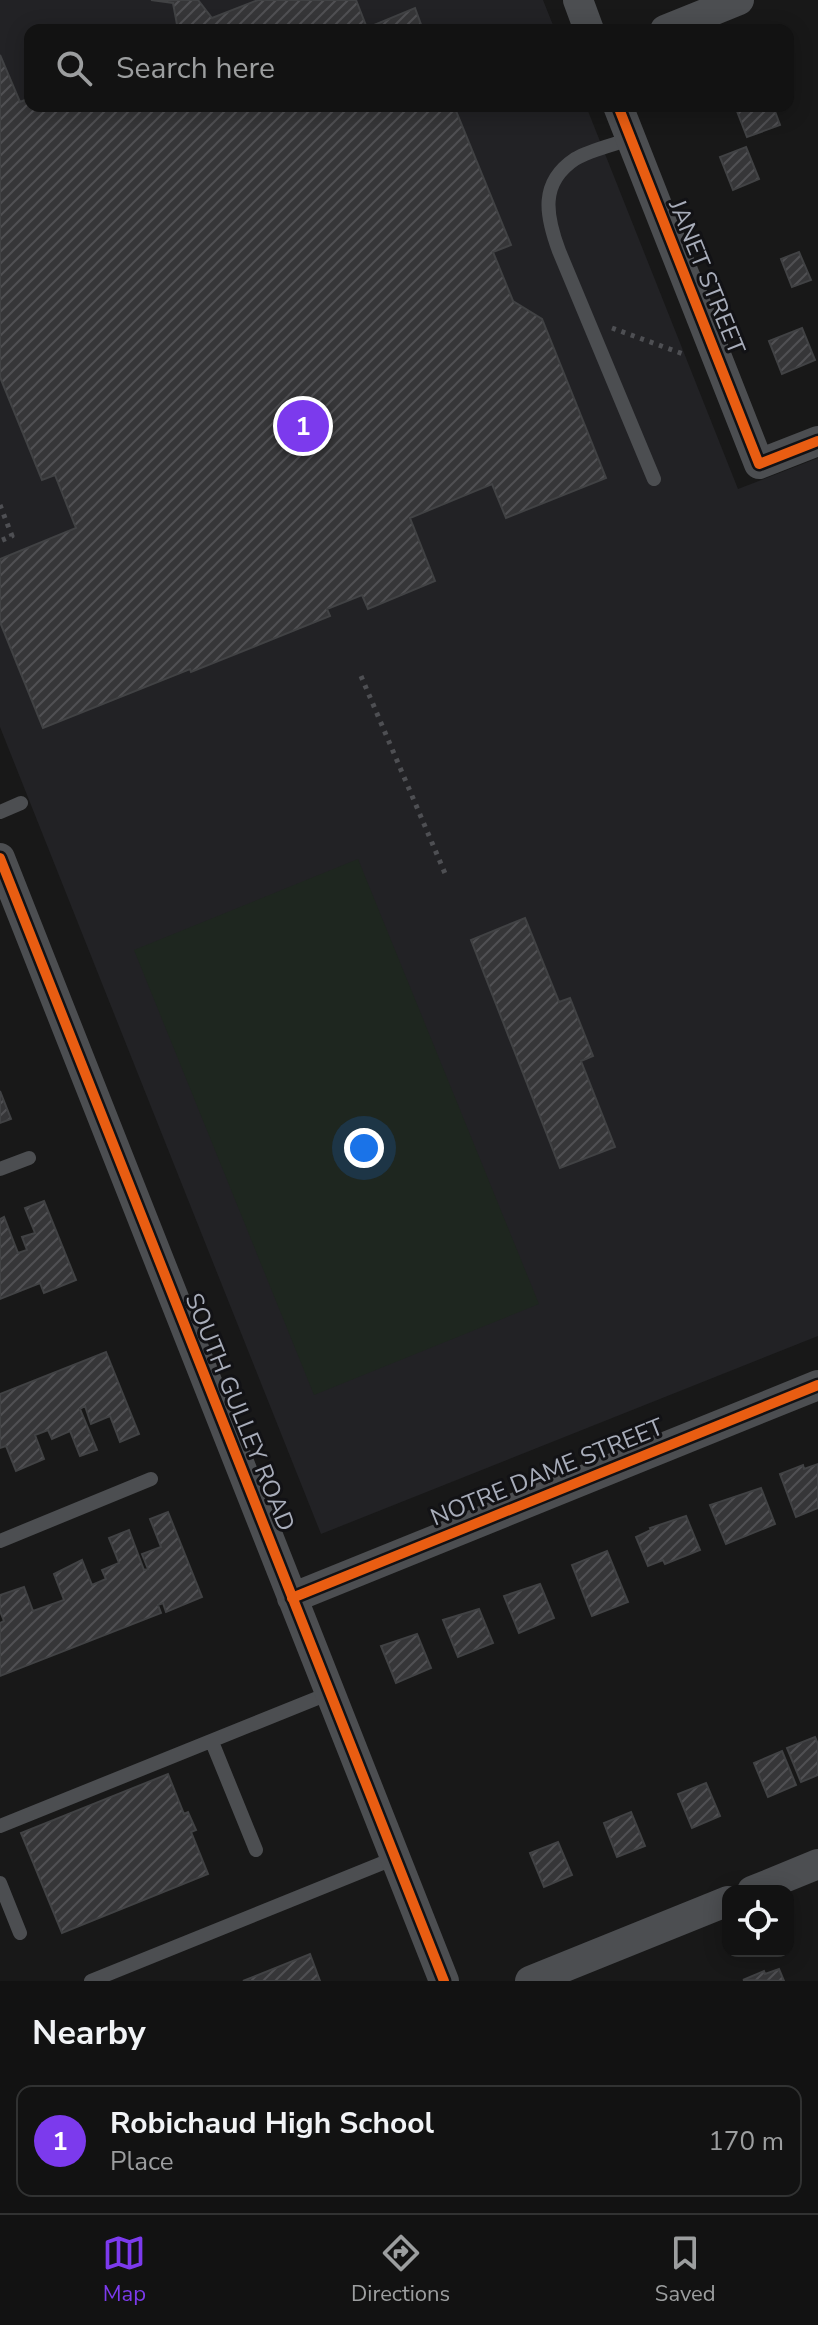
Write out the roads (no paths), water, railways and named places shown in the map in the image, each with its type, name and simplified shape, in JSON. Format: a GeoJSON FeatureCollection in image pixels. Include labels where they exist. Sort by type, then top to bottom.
{"type":"FeatureCollection","features":[{"type":"Feature","properties":{"kind":"street"},"geometry":{"type":"LineString","coordinates":[[578,0],[587,24]]}},
{"type":"Feature","properties":{"kind":"street"},"geometry":{"type":"LineString","coordinates":[[680,24],[739,0]]}},
{"type":"Feature","properties":{"kind":"street","name":"JANET STREET"},"geometry":{"type":"LineString","coordinates":[[620,112],[759,464],[818,441]]}},
{"type":"Feature","properties":{"kind":"street","name":"SOUTH GULLEY ROAD"},"geometry":{"type":"LineString","coordinates":[[0,858],[444,1981]]}},
{"type":"Feature","properties":{"kind":"street","name":"NOTRE DAME STREET"},"geometry":{"type":"LineString","coordinates":[[292,1598],[818,1385]]}},
{"type":"Feature","properties":{"kind":"street"},"geometry":{"type":"LineString","coordinates":[[767,1885],[818,1864]]}},
{"type":"Feature","properties":{"kind":"street"},"geometry":{"type":"LineString","coordinates":[[530,1981],[722,1903]]}},
{"type":"Feature","properties":{"kind":"lane"},"geometry":{"type":"LineString","coordinates":[[630,139],[576,159],[556,178],[549,192],[547,207],[559,251],[654,479]]}},
{"type":"Feature","properties":{"kind":"lane"},"geometry":{"type":"LineString","coordinates":[[0,812],[21,803]]}},
{"type":"Feature","properties":{"kind":"lane"},"geometry":{"type":"LineString","coordinates":[[0,1169],[29,1158]]}},
{"type":"Feature","properties":{"kind":"lane"},"geometry":{"type":"LineString","coordinates":[[0,1541],[151,1479]]}},
{"type":"Feature","properties":{"kind":"lane"},"geometry":{"type":"LineString","coordinates":[[0,1826],[330,1693]]}},
{"type":"Feature","properties":{"kind":"lane"},"geometry":{"type":"LineString","coordinates":[[212,1742],[256,1850]]}},
{"type":"Feature","properties":{"kind":"lane"},"geometry":{"type":"LineString","coordinates":[[91,1981],[395,1858]]}},
{"type":"Feature","properties":{"kind":"lane"},"geometry":{"type":"LineString","coordinates":[[0,1883],[20,1933]]}},
{"type":"Feature","properties":{"kind":"place","name":"Robichaud High School"},"geometry":{"type":"Point","coordinates":[303,426]}}]}
